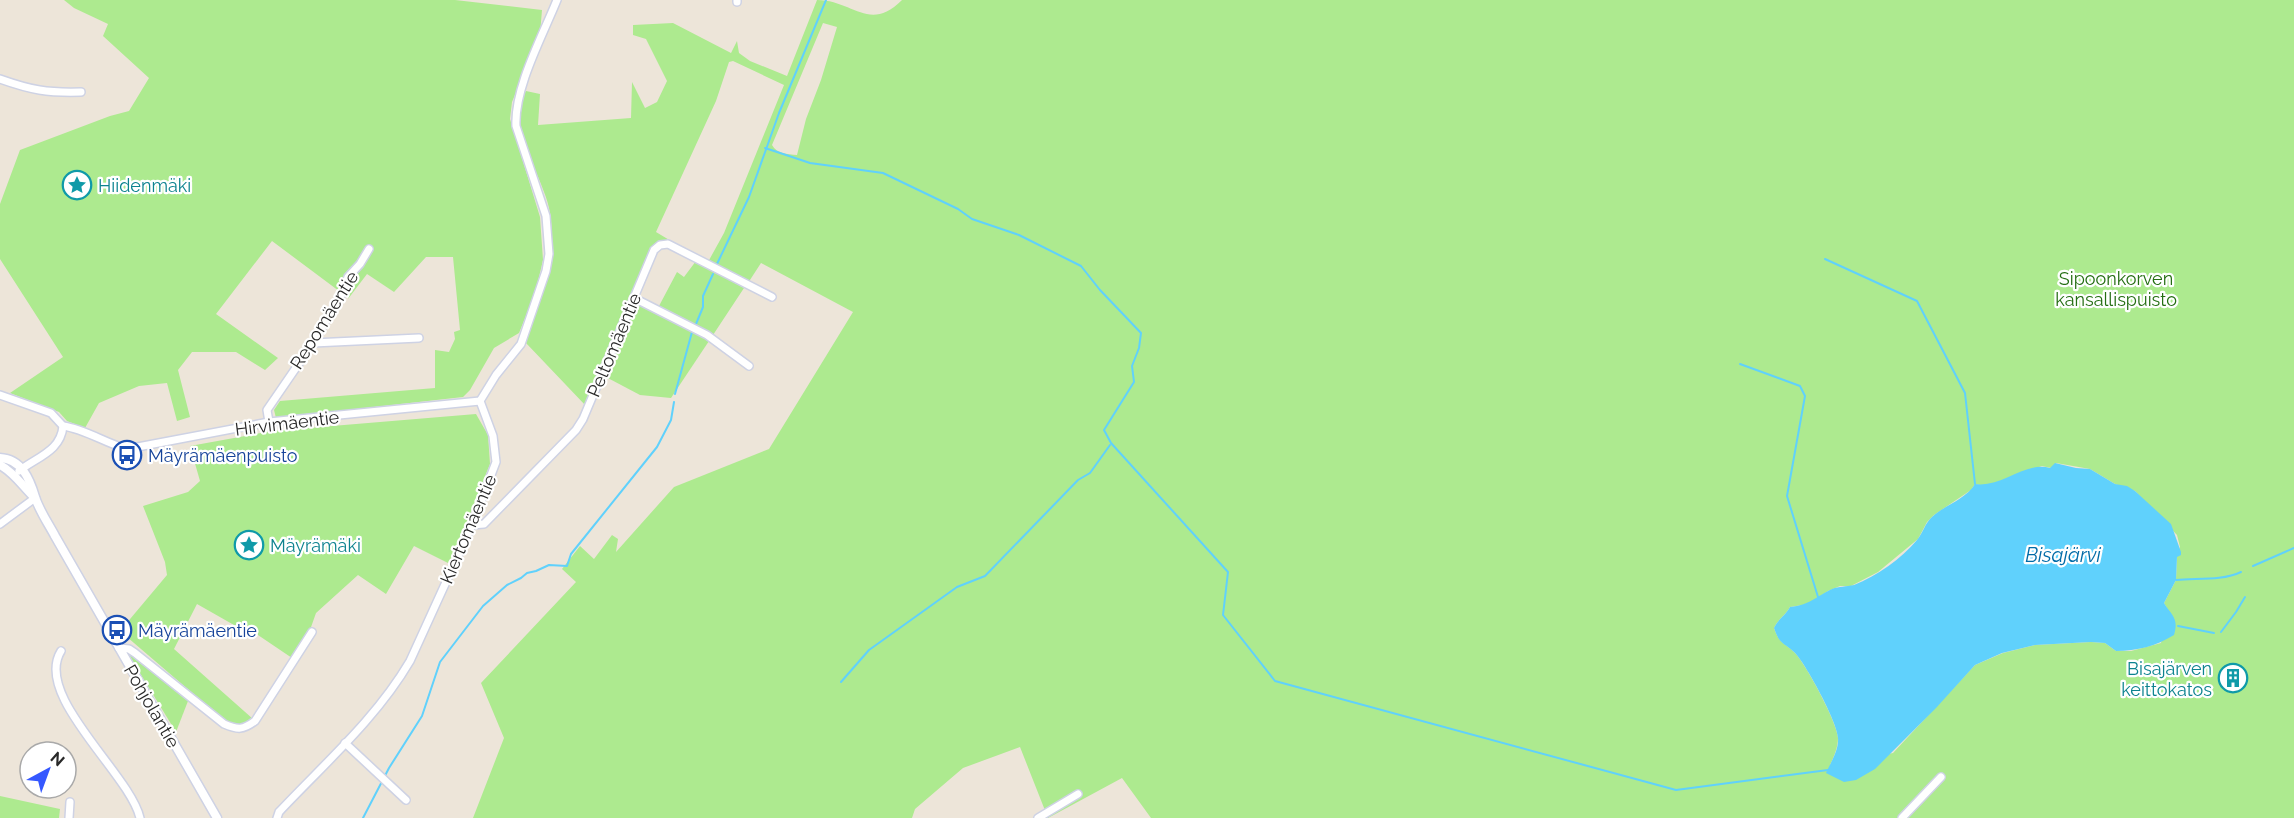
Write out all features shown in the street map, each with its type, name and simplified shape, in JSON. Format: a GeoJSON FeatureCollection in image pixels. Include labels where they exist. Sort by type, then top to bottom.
{"type":"FeatureCollection","features":[{"type":"Feature","properties":{"kind":"street"},"geometry":{"type":"LineString","coordinates":[[480,401],[496,375],[521,344],[546,271],[549,254],[546,216],[515,117],[516,103],[557,0]]}},
{"type":"Feature","properties":{"kind":"street"},"geometry":{"type":"LineString","coordinates":[[0,79],[35,91],[81,92]]}},
{"type":"Feature","properties":{"kind":"street","name":"Peltomäentie"},"geometry":{"type":"LineString","coordinates":[[472,525],[484,524],[576,430],[583,419],[654,250],[660,245],[668,244],[772,297]]}},
{"type":"Feature","properties":{"kind":"street","name":"Repomäentie"},"geometry":{"type":"LineString","coordinates":[[269,422],[267,410],[313,344],[343,292],[348,277],[360,264],[369,249]]}},
{"type":"Feature","properties":{"kind":"street"},"geometry":{"type":"LineString","coordinates":[[634,298],[707,335],[748,366]]}},
{"type":"Feature","properties":{"kind":"street"},"geometry":{"type":"LineString","coordinates":[[313,344],[419,338]]}},
{"type":"Feature","properties":{"kind":"street","name":"Hirvimäentie"},"geometry":{"type":"LineString","coordinates":[[0,394],[51,413],[63,426],[74,428],[111,445],[127,449],[269,422],[480,401]]}},
{"type":"Feature","properties":{"kind":"street","name":"Kiertomäentie"},"geometry":{"type":"LineString","coordinates":[[277,818],[279,812],[376,710],[410,661],[472,525],[496,462],[493,436],[480,401]]}},
{"type":"Feature","properties":{"kind":"street"},"geometry":{"type":"LineString","coordinates":[[19,472],[55,446],[62,436],[63,426]]}},
{"type":"Feature","properties":{"kind":"street","name":"Pohjolantie"},"geometry":{"type":"LineString","coordinates":[[0,458],[12,461],[26,489],[35,498],[217,818]]}},
{"type":"Feature","properties":{"kind":"street","name":"Pohjolantie"},"geometry":{"type":"LineString","coordinates":[[0,465],[19,472]]}},
{"type":"Feature","properties":{"kind":"street"},"geometry":{"type":"LineString","coordinates":[[0,524],[35,498]]}},
{"type":"Feature","properties":{"kind":"street"},"geometry":{"type":"LineString","coordinates":[[119,648],[129,649],[135,653],[224,724],[237,730],[246,728],[255,721],[312,632]]}},
{"type":"Feature","properties":{"kind":"street"},"geometry":{"type":"LineString","coordinates":[[61,651],[57,658],[55,674],[59,688],[81,727],[133,801],[140,818]]}},
{"type":"Feature","properties":{"kind":"street"},"geometry":{"type":"LineString","coordinates":[[345,743],[406,800]]}},
{"type":"Feature","properties":{"kind":"street"},"geometry":{"type":"LineString","coordinates":[[1902,818],[1941,777]]}},
{"type":"Feature","properties":{"kind":"street"},"geometry":{"type":"LineString","coordinates":[[1038,818],[1078,794]]}},
{"type":"Feature","properties":{"kind":"street"},"geometry":{"type":"LineString","coordinates":[[69,818],[70,802]]}},
{"type":"Feature","properties":{"kind":"green space"},"geometry":{"type":"Polygon","coordinates":[[[64,0],[455,0],[542,10],[540,34],[512,102],[510,119],[540,217],[543,260],[535,294],[519,333],[494,348],[470,390],[463,397],[276,418],[274,410],[280,401],[435,388],[435,350],[449,352],[455,339],[454,332],[460,330],[453,257],[426,257],[394,292],[367,274],[348,299],[352,280],[364,258],[347,276],[339,291],[272,241],[216,314],[278,358],[265,370],[236,352],[192,352],[178,370],[190,417],[177,421],[167,383],[139,386],[99,403],[85,428],[67,421],[59,412],[10,393],[63,357],[0,259],[0,204],[20,150],[129,111],[149,78],[103,36],[108,24],[74,8],[64,0]]]}},
{"type":"Feature","properties":{"kind":"green space","name":"Sipoonkorven kansallispuisto"},"geometry":{"type":"Polygon","coordinates":[[[817,0],[830,1],[870,15],[880,14],[902,0],[2294,0],[2294,818],[1151,818],[1122,778],[1048,818],[1020,747],[963,768],[915,809],[912,818],[473,818],[504,738],[481,683],[576,582],[562,569],[580,546],[594,559],[612,535],[618,539],[616,552],[674,487],[769,449],[853,312],[761,263],[748,283],[708,262],[724,233],[784,85],[733,61],[729,62],[716,101],[656,232],[671,241],[658,242],[651,249],[586,406],[526,343],[546,279],[552,230],[547,199],[522,135],[519,119],[520,105],[526,91],[540,94],[538,125],[631,118],[632,82],[645,108],[657,102],[667,81],[646,39],[633,35],[633,25],[673,23],[731,53],[737,41],[739,53],[750,61],[787,76],[817,0]],[[823,23],[772,145],[783,153],[797,155],[806,119],[821,80],[837,27],[823,23]],[[2056,463],[2051,468],[2042,466],[1986,486],[1975,484],[1971,490],[1934,515],[1927,522],[1918,539],[1878,572],[1851,586],[1840,586],[1828,591],[1809,604],[1790,607],[1777,622],[1774,628],[1778,637],[1794,652],[1806,668],[1833,720],[1838,741],[1830,765],[1893,753],[1975,665],[2003,653],[2035,645],[2091,642],[2105,643],[2116,651],[2131,651],[2161,643],[2168,610],[2164,603],[2176,580],[2177,556],[2180,547],[2177,535],[2135,491],[2115,484],[2090,469],[2056,463]]]}},
{"type":"Feature","properties":{"kind":"green space"},"geometry":{"type":"Polygon","coordinates":[[[696,261],[744,288],[713,335],[659,306],[677,272],[684,277],[696,261]]]}},
{"type":"Feature","properties":{"kind":"green space"},"geometry":{"type":"Polygon","coordinates":[[[636,302],[709,341],[671,398],[640,395],[604,376],[636,302]]]}},
{"type":"Feature","properties":{"kind":"green space"},"geometry":{"type":"Polygon","coordinates":[[[476,414],[488,435],[490,464],[450,564],[414,546],[386,594],[358,575],[316,613],[310,630],[292,658],[255,633],[241,629],[197,604],[174,649],[253,719],[244,726],[225,721],[120,631],[167,575],[165,562],[143,506],[188,492],[200,481],[190,446],[272,431],[476,414]]]}},
{"type":"Feature","properties":{"kind":"green space"},"geometry":{"type":"Polygon","coordinates":[[[131,654],[188,701],[176,732],[130,657],[131,654]]]}},
{"type":"Feature","properties":{"kind":"green space"},"geometry":{"type":"Polygon","coordinates":[[[0,796],[60,809],[59,818],[0,818],[0,796]]]}},
{"type":"Feature","properties":{"kind":"water","name":"Bisajärvi"},"geometry":{"type":"Polygon","coordinates":[[[2055,463],[2090,469],[2115,484],[2127,486],[2171,524],[2181,552],[2181,555],[2177,557],[2176,580],[2164,603],[2175,621],[2174,635],[2153,645],[2131,650],[2116,651],[2105,643],[2091,642],[2035,645],[2002,653],[1975,665],[1875,769],[1856,780],[1844,782],[1826,773],[1837,747],[1837,730],[1806,668],[1794,652],[1778,637],[1774,628],[1777,622],[1790,607],[1808,603],[1835,588],[1854,585],[1888,566],[1917,540],[1932,517],[1966,494],[1975,484],[1995,482],[2032,468],[2050,468],[2055,463]]]}},
{"type":"Feature","properties":{"kind":"waterway"},"geometry":{"type":"LineString","coordinates":[[716,266],[749,197],[779,113],[826,0]]}},
{"type":"Feature","properties":{"kind":"waterway"},"geometry":{"type":"LineString","coordinates":[[765,148],[810,163],[883,173],[958,209],[972,219],[1019,235],[1081,266],[1100,290],[1141,333],[1139,348],[1132,366],[1134,382],[1104,430],[1111,443],[1228,572],[1223,615],[1275,681],[1676,790],[1828,770]]}},
{"type":"Feature","properties":{"kind":"waterway"},"geometry":{"type":"LineString","coordinates":[[1825,259],[1917,301],[1965,393],[1975,484]]}},
{"type":"Feature","properties":{"kind":"waterway"},"geometry":{"type":"LineString","coordinates":[[696,324],[703,307],[703,296],[713,274]]}},
{"type":"Feature","properties":{"kind":"waterway"},"geometry":{"type":"LineString","coordinates":[[675,394],[692,332]]}},
{"type":"Feature","properties":{"kind":"waterway"},"geometry":{"type":"LineString","coordinates":[[1740,364],[1800,386],[1805,396],[1787,496],[1818,597]]}},
{"type":"Feature","properties":{"kind":"waterway"},"geometry":{"type":"LineString","coordinates":[[363,818],[389,768],[422,716],[440,662],[483,606],[507,585],[527,573],[549,565],[567,566],[571,554],[657,447],[671,420],[674,402]]}},
{"type":"Feature","properties":{"kind":"waterway"},"geometry":{"type":"LineString","coordinates":[[841,682],[869,650],[957,587],[985,576],[1078,480],[1090,473],[1110,445]]}},
{"type":"Feature","properties":{"kind":"waterway"},"geometry":{"type":"LineString","coordinates":[[2253,566],[2294,548]]}},
{"type":"Feature","properties":{"kind":"waterway"},"geometry":{"type":"LineString","coordinates":[[2176,580],[2218,578],[2241,572]]}},
{"type":"Feature","properties":{"kind":"waterway"},"geometry":{"type":"LineString","coordinates":[[2221,632],[2245,597]]}},
{"type":"Feature","properties":{"kind":"waterway"},"geometry":{"type":"LineString","coordinates":[[2178,626],[2214,633]]}},
{"type":"Feature","properties":{"kind":"place","name":"Hiidenmäki"},"geometry":{"type":"Point","coordinates":[77,185]}},
{"type":"Feature","properties":{"kind":"place","name":"Mäyrämäenpuisto"},"geometry":{"type":"Point","coordinates":[127,455]}},
{"type":"Feature","properties":{"kind":"place","name":"Mäyrämäki"},"geometry":{"type":"Point","coordinates":[249,545]}},
{"type":"Feature","properties":{"kind":"place","name":"Mäyrämäentie"},"geometry":{"type":"Point","coordinates":[117,630]}},
{"type":"Feature","properties":{"kind":"place","name":"Bisajärven keittokatos"},"geometry":{"type":"Point","coordinates":[2233,678]}}]}
